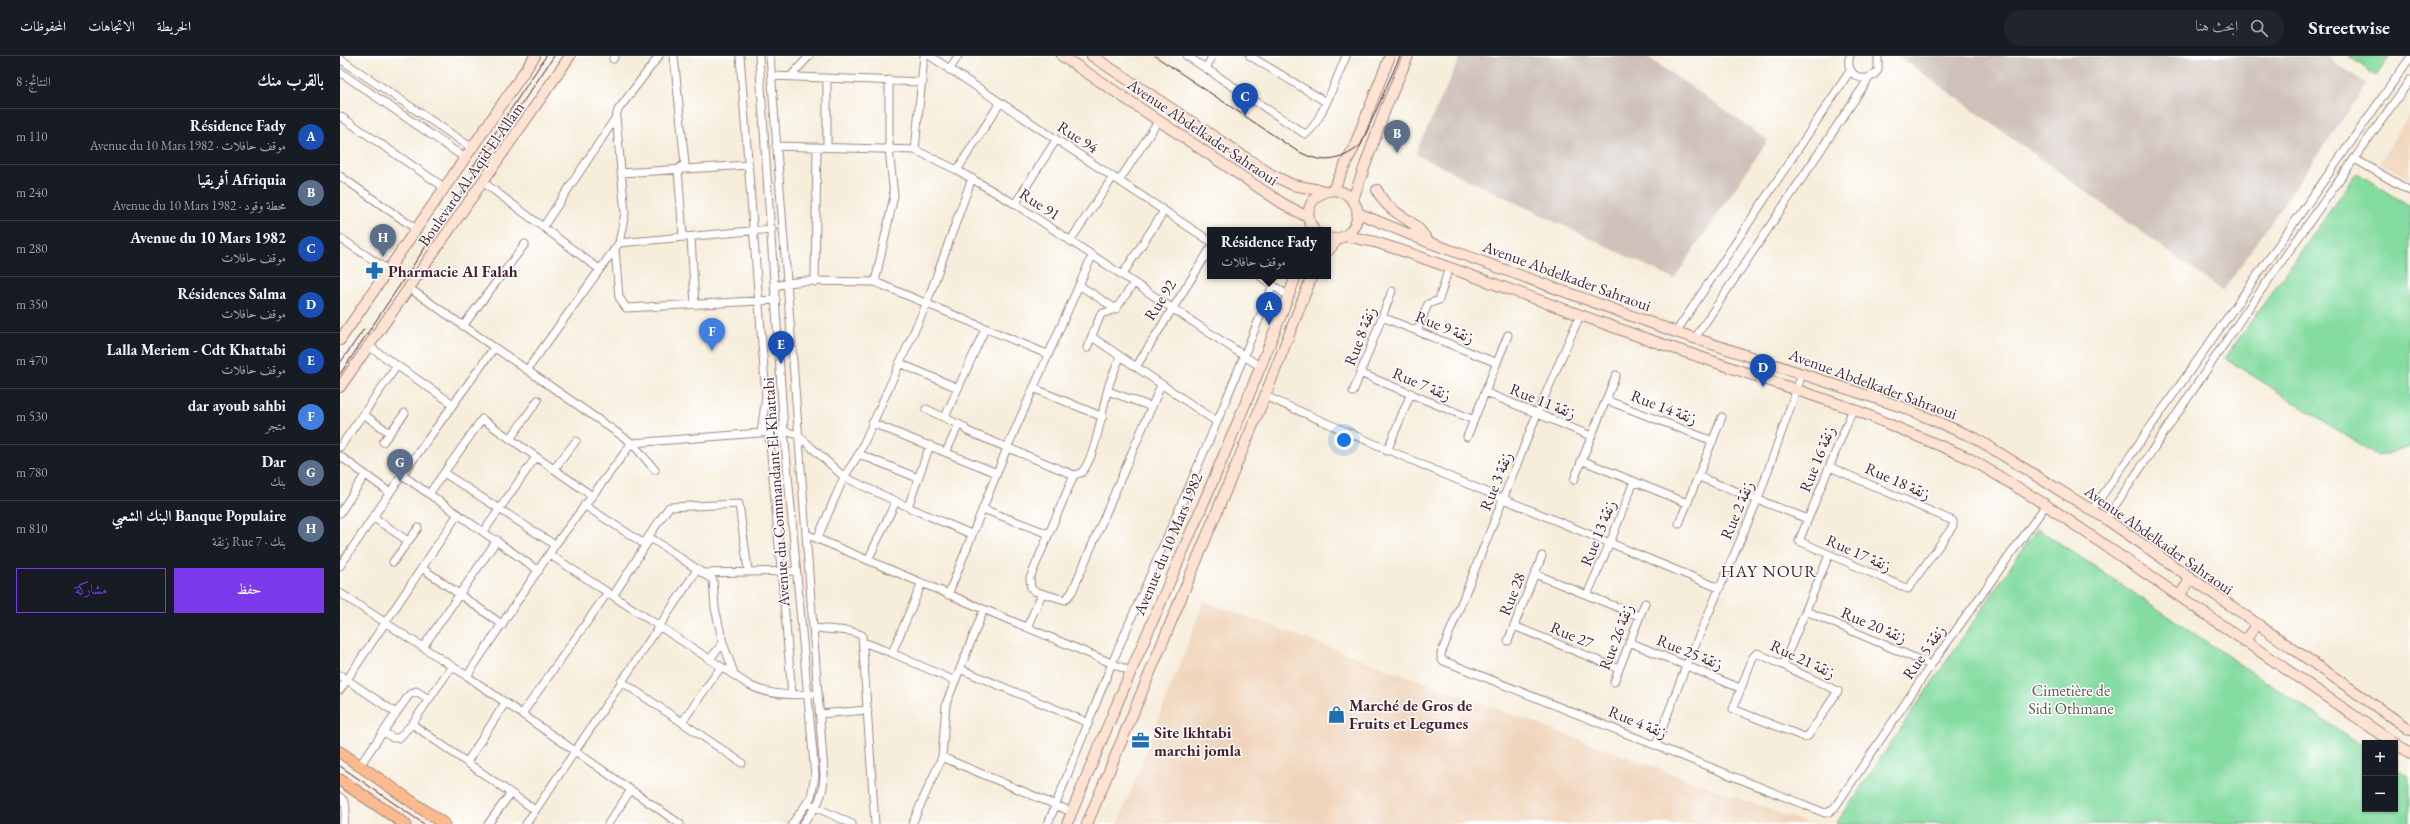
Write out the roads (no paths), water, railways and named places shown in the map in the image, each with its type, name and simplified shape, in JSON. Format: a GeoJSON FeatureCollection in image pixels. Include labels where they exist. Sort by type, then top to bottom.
{"type":"FeatureCollection","features":[{"type":"Feature","properties":{"kind":"main road","name":"Boulevard Al Aqid El Allam"},"geometry":{"type":"LineString","coordinates":[[340,340],[535,56]]}},
{"type":"Feature","properties":{"kind":"main road","name":"Boulevard Al Aqid El Allam"},"geometry":{"type":"LineString","coordinates":[[340,387],[570,56]]}},
{"type":"Feature","properties":{"kind":"main road","name":"Avenue Abdelkader Sahraoui"},"geometry":{"type":"LineString","coordinates":[[1062,56],[1309,218]]}},
{"type":"Feature","properties":{"kind":"main road","name":"Avenue Abdelkader Sahraoui"},"geometry":{"type":"LineString","coordinates":[[1092,56],[1272,175],[1293,185],[1347,194],[1353,199]]}},
{"type":"Feature","properties":{"kind":"main road"},"geometry":{"type":"LineString","coordinates":[[1313,227],[1309,218],[1313,201],[1329,191],[1354,146],[1390,56]]}},
{"type":"Feature","properties":{"kind":"main road"},"geometry":{"type":"LineString","coordinates":[[1331,247],[1337,238],[1355,226],[1358,212],[1353,199],[1386,107],[1408,56]]}},
{"type":"Feature","properties":{"kind":"main road"},"geometry":{"type":"LineString","coordinates":[[1376,190],[1388,207],[1416,224],[1428,242]]}},
{"type":"Feature","properties":{"kind":"main road","name":"Avenue Abdelkader Sahraoui"},"geometry":{"type":"LineString","coordinates":[[1358,212],[1428,242],[1676,332],[1902,407],[1975,438],[2106,519],[2256,625],[2410,730]]}},
{"type":"Feature","properties":{"kind":"main road","name":"Avenue Abdelkader Sahraoui"},"geometry":{"type":"LineString","coordinates":[[1337,238],[1375,242],[1449,267],[1853,409],[1969,458],[2046,505],[2244,642],[2391,740]]}},
{"type":"Feature","properties":{"kind":"main road","name":"Avenue du 10 Mars 1982"},"geometry":{"type":"LineString","coordinates":[[1067,824],[1130,671],[1261,366],[1295,279]]}},
{"type":"Feature","properties":{"kind":"main road","name":"Avenue du 10 Mars 1982"},"geometry":{"type":"LineString","coordinates":[[1087,824],[1265,396],[1311,279]]}},
{"type":"Feature","properties":{"kind":"main road"},"geometry":{"type":"LineString","coordinates":[[2179,596],[2191,579]]}},
{"type":"Feature","properties":{"kind":"main road"},"geometry":{"type":"LineString","coordinates":[[2244,642],[2256,625]]}},
{"type":"Feature","properties":{"kind":"main road","name":"Avenue Abdelkader Sahraoui"},"geometry":{"type":"LineString","coordinates":[[2398,745],[2410,754]]}},
{"type":"Feature","properties":{"kind":"main road"},"geometry":{"type":"LineString","coordinates":[[340,752],[444,824]]}},
{"type":"Feature","properties":{"kind":"main road"},"geometry":{"type":"LineString","coordinates":[[340,780],[405,824]]}},
{"type":"Feature","properties":{"kind":"street"},"geometry":{"type":"LineString","coordinates":[[543,227],[616,117],[618,110],[659,56]]}},
{"type":"Feature","properties":{"kind":"street"},"geometry":{"type":"LineString","coordinates":[[674,56],[686,164],[678,169]]}},
{"type":"Feature","properties":{"kind":"street"},"geometry":{"type":"LineString","coordinates":[[740,56],[755,230],[766,396],[761,433]]}},
{"type":"Feature","properties":{"kind":"street","name":"Avenue du Commandant El-Khattabi"},"geometry":{"type":"LineString","coordinates":[[759,56],[776,286],[784,431],[815,776],[814,788],[808,803],[792,824]]}},
{"type":"Feature","properties":{"kind":"street","name":"Avenue du Commandant El-Khattabi"},"geometry":{"type":"LineString","coordinates":[[770,56],[820,714],[824,788],[816,807],[805,823]]}},
{"type":"Feature","properties":{"kind":"street"},"geometry":{"type":"LineString","coordinates":[[791,76],[809,56]]}},
{"type":"Feature","properties":{"kind":"street"},"geometry":{"type":"LineString","coordinates":[[915,150],[923,82],[924,56]]}},
{"type":"Feature","properties":{"kind":"street","name":"Rue 94"},"geometry":{"type":"LineString","coordinates":[[930,56],[1207,239]]}},
{"type":"Feature","properties":{"kind":"street"},"geometry":{"type":"LineString","coordinates":[[950,70],[958,56]]}},
{"type":"Feature","properties":{"kind":"street"},"geometry":{"type":"LineString","coordinates":[[1187,56],[1303,134],[1311,131],[1326,102],[1346,56]]}},
{"type":"Feature","properties":{"kind":"street"},"geometry":{"type":"LineString","coordinates":[[1206,68],[1212,56]]}},
{"type":"Feature","properties":{"kind":"street"},"geometry":{"type":"LineString","coordinates":[[1250,56],[1326,102]]}},
{"type":"Feature","properties":{"kind":"street"},"geometry":{"type":"LineString","coordinates":[[1850,56],[1848,66],[1850,71],[1859,78],[1869,78]]}},
{"type":"Feature","properties":{"kind":"street"},"geometry":{"type":"LineString","coordinates":[[1695,338],[1869,78],[1878,70],[1880,57]]}},
{"type":"Feature","properties":{"kind":"street"},"geometry":{"type":"LineString","coordinates":[[2092,510],[2410,58]]}},
{"type":"Feature","properties":{"kind":"street"},"geometry":{"type":"LineString","coordinates":[[340,59],[472,148]]}},
{"type":"Feature","properties":{"kind":"street"},"geometry":{"type":"LineString","coordinates":[[1676,332],[1850,71]]}},
{"type":"Feature","properties":{"kind":"street"},"geometry":{"type":"LineString","coordinates":[[340,72],[465,158]]}},
{"type":"Feature","properties":{"kind":"street"},"geometry":{"type":"LineString","coordinates":[[772,76],[923,82]]}},
{"type":"Feature","properties":{"kind":"street"},"geometry":{"type":"LineString","coordinates":[[827,78],[827,147]]}},
{"type":"Feature","properties":{"kind":"street"},"geometry":{"type":"LineString","coordinates":[[875,282],[893,207],[894,196],[889,149],[889,80]]}},
{"type":"Feature","properties":{"kind":"street"},"geometry":{"type":"LineString","coordinates":[[2106,519],[2164,432],[2410,80]]}},
{"type":"Feature","properties":{"kind":"street"},"geometry":{"type":"LineString","coordinates":[[957,170],[1000,103]]}},
{"type":"Feature","properties":{"kind":"street"},"geometry":{"type":"LineString","coordinates":[[340,116],[445,188]]}},
{"type":"Feature","properties":{"kind":"street"},"geometry":{"type":"LineString","coordinates":[[616,117],[625,213],[617,246],[619,297],[626,308],[776,300]]}},
{"type":"Feature","properties":{"kind":"street"},"geometry":{"type":"LineString","coordinates":[[1119,181],[1159,120]]}},
{"type":"Feature","properties":{"kind":"street"},"geometry":{"type":"LineString","coordinates":[[1015,204],[1056,140]]}},
{"type":"Feature","properties":{"kind":"street","name":"Rue 91"},"geometry":{"type":"LineString","coordinates":[[776,146],[915,150],[972,178],[1015,204],[1261,366]]}},
{"type":"Feature","properties":{"kind":"street"},"geometry":{"type":"LineString","coordinates":[[815,282],[818,147]]}},
{"type":"Feature","properties":{"kind":"street"},"geometry":{"type":"LineString","coordinates":[[2355,159],[2410,191]]}},
{"type":"Feature","properties":{"kind":"street"},"geometry":{"type":"LineString","coordinates":[[621,173],[749,165]]}},
{"type":"Feature","properties":{"kind":"street"},"geometry":{"type":"LineString","coordinates":[[678,169],[683,237]]}},
{"type":"Feature","properties":{"kind":"street"},"geometry":{"type":"LineString","coordinates":[[340,176],[416,229]]}},
{"type":"Feature","properties":{"kind":"street"},"geometry":{"type":"LineString","coordinates":[[1070,241],[1113,177]]}},
{"type":"Feature","properties":{"kind":"street"},"geometry":{"type":"LineString","coordinates":[[818,537],[844,477],[859,454],[926,305],[972,178]]}},
{"type":"Feature","properties":{"kind":"street"},"geometry":{"type":"LineString","coordinates":[[483,182],[599,269]]}},
{"type":"Feature","properties":{"kind":"street"},"geometry":{"type":"LineString","coordinates":[[2311,199],[2321,206]]}},
{"type":"Feature","properties":{"kind":"street"},"geometry":{"type":"LineString","coordinates":[[1122,275],[1164,211]]}},
{"type":"Feature","properties":{"kind":"street"},"geometry":{"type":"LineString","coordinates":[[527,370],[617,246],[683,237],[772,229]]}},
{"type":"Feature","properties":{"kind":"street"},"geometry":{"type":"LineString","coordinates":[[691,237],[695,305]]}},
{"type":"Feature","properties":{"kind":"street"},"geometry":{"type":"LineString","coordinates":[[340,239],[388,270]]}},
{"type":"Feature","properties":{"kind":"street"},"geometry":{"type":"LineString","coordinates":[[463,326],[525,244]]}},
{"type":"Feature","properties":{"kind":"street","name":"Rue 92"},"geometry":{"type":"LineString","coordinates":[[1136,367],[1172,307],[1207,254]]}},
{"type":"Feature","properties":{"kind":"street"},"geometry":{"type":"LineString","coordinates":[[948,595],[971,534],[983,509],[1007,448],[1047,354],[1092,256]]}},
{"type":"Feature","properties":{"kind":"street"},"geometry":{"type":"LineString","coordinates":[[1417,331],[1428,304],[1439,300],[1449,267]]}},
{"type":"Feature","properties":{"kind":"street"},"geometry":{"type":"LineString","coordinates":[[1264,279],[1288,296]]}},
{"type":"Feature","properties":{"kind":"street"},"geometry":{"type":"LineString","coordinates":[[776,286],[788,282],[875,282],[926,305],[1047,354]]}},
{"type":"Feature","properties":{"kind":"street"},"geometry":{"type":"LineString","coordinates":[[1087,348],[1101,314],[1116,309],[1134,283]]}},
{"type":"Feature","properties":{"kind":"street"},"geometry":{"type":"LineString","coordinates":[[1079,285],[1116,309]]}},
{"type":"Feature","properties":{"kind":"street"},"geometry":{"type":"LineString","coordinates":[[1048,824],[1112,663],[1217,422],[1273,285]]}},
{"type":"Feature","properties":{"kind":"street"},"geometry":{"type":"LineString","coordinates":[[409,288],[632,443],[655,470]]}},
{"type":"Feature","properties":{"kind":"street","name":"Rue 8 زنقة"},"geometry":{"type":"LineString","coordinates":[[1352,392],[1392,291]]}},
{"type":"Feature","properties":{"kind":"street","name":"Rue 3 زنقة"},"geometry":{"type":"LineString","coordinates":[[1441,658],[1537,414],[1580,314]]}},
{"type":"Feature","properties":{"kind":"street","name":"Rue 9 زنقة"},"geometry":{"type":"LineString","coordinates":[[1382,317],[1497,363]]}},
{"type":"Feature","properties":{"kind":"street"},"geometry":{"type":"LineString","coordinates":[[945,417],[985,329]]}},
{"type":"Feature","properties":{"kind":"street"},"geometry":{"type":"LineString","coordinates":[[1092,336],[1120,357],[1217,422]]}},
{"type":"Feature","properties":{"kind":"street"},"geometry":{"type":"LineString","coordinates":[[1467,437],[1508,336]]}},
{"type":"Feature","properties":{"kind":"street"},"geometry":{"type":"LineString","coordinates":[[368,345],[453,404]]}},
{"type":"Feature","properties":{"kind":"street"},"geometry":{"type":"LineString","coordinates":[[340,566],[402,475],[494,348]]}},
{"type":"Feature","properties":{"kind":"street"},"geometry":{"type":"LineString","coordinates":[[1120,357],[1108,391],[1103,417],[1084,470],[1074,475],[1030,578],[1031,588],[1042,594],[1065,600],[1072,592],[1161,385]]}},
{"type":"Feature","properties":{"kind":"street"},"geometry":{"type":"LineString","coordinates":[[899,363],[958,388]]}},
{"type":"Feature","properties":{"kind":"street"},"geometry":{"type":"LineString","coordinates":[[340,447],[397,366]]}},
{"type":"Feature","properties":{"kind":"street","name":"Rue 7 زنقة"},"geometry":{"type":"LineString","coordinates":[[1360,373],[1474,420]]}},
{"type":"Feature","properties":{"kind":"street","name":"Rue 2 زنقة"},"geometry":{"type":"LineString","coordinates":[[1656,744],[1686,666],[1758,499],[1802,374]]}},
{"type":"Feature","properties":{"kind":"street"},"geometry":{"type":"LineString","coordinates":[[1574,480],[1616,376]]}},
{"type":"Feature","properties":{"kind":"street"},"geometry":{"type":"LineString","coordinates":[[1033,388],[1103,417]]}},
{"type":"Feature","properties":{"kind":"street"},"geometry":{"type":"LineString","coordinates":[[1108,391],[1152,407]]}},
{"type":"Feature","properties":{"kind":"street","name":"Rue 11 زنقة"},"geometry":{"type":"LineString","coordinates":[[1485,392],[1591,436]]}},
{"type":"Feature","properties":{"kind":"street"},"geometry":{"type":"LineString","coordinates":[[1387,451],[1411,393]]}},
{"type":"Feature","properties":{"kind":"street"},"geometry":{"type":"LineString","coordinates":[[1265,396],[1387,451],[1719,588]]}},
{"type":"Feature","properties":{"kind":"street"},"geometry":{"type":"LineString","coordinates":[[510,439],[538,400]]}},
{"type":"Feature","properties":{"kind":"street","name":"Rue 14 زنقة"},"geometry":{"type":"LineString","coordinates":[[1606,400],[1713,441]]}},
{"type":"Feature","properties":{"kind":"street"},"geometry":{"type":"LineString","coordinates":[[926,409],[964,426],[967,431],[1074,475]]}},
{"type":"Feature","properties":{"kind":"street","name":"Rue 16 زنقة"},"geometry":{"type":"LineString","coordinates":[[1799,541],[1853,409]]}},
{"type":"Feature","properties":{"kind":"street"},"geometry":{"type":"LineString","coordinates":[[383,442],[405,413]]}},
{"type":"Feature","properties":{"kind":"street"},"geometry":{"type":"LineString","coordinates":[[363,414],[390,433]]}},
{"type":"Feature","properties":{"kind":"street"},"geometry":{"type":"LineString","coordinates":[[1679,524],[1722,417]]}},
{"type":"Feature","properties":{"kind":"street"},"geometry":{"type":"LineString","coordinates":[[429,494],[482,419],[592,495]]}},
{"type":"Feature","properties":{"kind":"street"},"geometry":{"type":"LineString","coordinates":[[872,423],[997,473]]}},
{"type":"Feature","properties":{"kind":"street"},"geometry":{"type":"LineString","coordinates":[[946,452],[959,424]]}},
{"type":"Feature","properties":{"kind":"street"},"geometry":{"type":"LineString","coordinates":[[2152,424],[2164,432]]}},
{"type":"Feature","properties":{"kind":"street"},"geometry":{"type":"LineString","coordinates":[[467,676],[584,504],[632,443],[784,431],[798,435],[844,477],[971,534]]}},
{"type":"Feature","properties":{"kind":"street"},"geometry":{"type":"LineString","coordinates":[[769,432],[792,694]]}},
{"type":"Feature","properties":{"kind":"street"},"geometry":{"type":"LineString","coordinates":[[554,469],[576,441]]}},
{"type":"Feature","properties":{"kind":"street"},"geometry":{"type":"LineString","coordinates":[[908,507],[930,445]]}},
{"type":"Feature","properties":{"kind":"street"},"geometry":{"type":"LineString","coordinates":[[859,454],[918,478]]}},
{"type":"Feature","properties":{"kind":"street"},"geometry":{"type":"LineString","coordinates":[[340,456],[390,492]]}},
{"type":"Feature","properties":{"kind":"street"},"geometry":{"type":"LineString","coordinates":[[484,531],[536,457]]}},
{"type":"Feature","properties":{"kind":"street"},"geometry":{"type":"LineString","coordinates":[[1581,460],[1688,503]]}},
{"type":"Feature","properties":{"kind":"street","name":"Rue 18 زنقة"},"geometry":{"type":"LineString","coordinates":[[1830,467],[1951,520],[1954,523],[1907,590]]}},
{"type":"Feature","properties":{"kind":"street"},"geometry":{"type":"LineString","coordinates":[[444,473],[498,510],[555,545]]}},
{"type":"Feature","properties":{"kind":"street"},"geometry":{"type":"LineString","coordinates":[[340,512],[365,475]]}},
{"type":"Feature","properties":{"kind":"street"},"geometry":{"type":"LineString","coordinates":[[402,475],[497,540],[539,571]]}},
{"type":"Feature","properties":{"kind":"street"},"geometry":{"type":"LineString","coordinates":[[1699,477],[1808,519]]}},
{"type":"Feature","properties":{"kind":"street","name":"Rue 13 زنقة"},"geometry":{"type":"LineString","coordinates":[[1587,595],[1610,543],[1634,481]]}},
{"type":"Feature","properties":{"kind":"street"},"geometry":{"type":"LineString","coordinates":[[868,560],[896,501]]}},
{"type":"Feature","properties":{"kind":"street"},"geometry":{"type":"LineString","coordinates":[[584,504],[645,544]]}},
{"type":"Feature","properties":{"kind":"street"},"geometry":{"type":"LineString","coordinates":[[522,714],[610,594],[670,507],[739,504],[748,570]]}},
{"type":"Feature","properties":{"kind":"street","name":"Rue 5 زنقة"},"geometry":{"type":"LineString","coordinates":[[1825,813],[1830,812],[1835,807],[1931,665],[2046,505]]}},
{"type":"Feature","properties":{"kind":"street"},"geometry":{"type":"LineString","coordinates":[[983,509],[1049,534]]}},
{"type":"Feature","properties":{"kind":"street"},"geometry":{"type":"LineString","coordinates":[[340,690],[458,514]]}},
{"type":"Feature","properties":{"kind":"street"},"geometry":{"type":"LineString","coordinates":[[373,517],[408,541]]}},
{"type":"Feature","properties":{"kind":"street"},"geometry":{"type":"LineString","coordinates":[[393,562],[418,528]]}},
{"type":"Feature","properties":{"kind":"street"},"geometry":{"type":"LineString","coordinates":[[806,534],[818,537],[948,595],[1130,671]]}},
{"type":"Feature","properties":{"kind":"street"},"geometry":{"type":"LineString","coordinates":[[423,647],[497,540]]}},
{"type":"Feature","properties":{"kind":"street"},"geometry":{"type":"LineString","coordinates":[[645,544],[649,540],[654,540],[713,580],[715,608],[723,643],[735,676]]}},
{"type":"Feature","properties":{"kind":"street","name":"Rue 17 زنقة"},"geometry":{"type":"LineString","coordinates":[[1799,541],[1907,590]]}},
{"type":"Feature","properties":{"kind":"street"},"geometry":{"type":"LineString","coordinates":[[549,554],[760,691],[808,695],[818,694]]}},
{"type":"Feature","properties":{"kind":"street"},"geometry":{"type":"LineString","coordinates":[[1783,665],[1829,555]]}},
{"type":"Feature","properties":{"kind":"street","name":"Rue 28"},"geometry":{"type":"LineString","coordinates":[[1508,641],[1542,556]]}},
{"type":"Feature","properties":{"kind":"street"},"geometry":{"type":"LineString","coordinates":[[422,568],[503,625]]}},
{"type":"Feature","properties":{"kind":"street"},"geometry":{"type":"LineString","coordinates":[[699,571],[796,571]]}},
{"type":"Feature","properties":{"kind":"street"},"geometry":{"type":"LineString","coordinates":[[526,824],[658,625],[699,571]]}},
{"type":"Feature","properties":{"kind":"street"},"geometry":{"type":"LineString","coordinates":[[1535,574],[1639,616]]}},
{"type":"Feature","properties":{"kind":"street"},"geometry":{"type":"LineString","coordinates":[[892,654],[922,583]]}},
{"type":"Feature","properties":{"kind":"street"},"geometry":{"type":"LineString","coordinates":[[340,593],[467,676],[680,824]]}},
{"type":"Feature","properties":{"kind":"street"},"geometry":{"type":"LineString","coordinates":[[1027,627],[1042,594]]}},
{"type":"Feature","properties":{"kind":"street","name":"Rue 26 زنقة"},"geometry":{"type":"LineString","coordinates":[[1614,682],[1645,603]]}},
{"type":"Feature","properties":{"kind":"street"},"geometry":{"type":"LineString","coordinates":[[912,824],[942,757],[946,704],[984,609]]}},
{"type":"Feature","properties":{"kind":"street","name":"Rue 20 زنقة"},"geometry":{"type":"LineString","coordinates":[[1806,611],[1931,665]]}},
{"type":"Feature","properties":{"kind":"street","name":"Rue 27"},"geometry":{"type":"LineString","coordinates":[[1514,626],[1619,669]]}},
{"type":"Feature","properties":{"kind":"street"},"geometry":{"type":"LineString","coordinates":[[813,628],[857,632],[862,634],[875,824]]}},
{"type":"Feature","properties":{"kind":"street"},"geometry":{"type":"LineString","coordinates":[[863,642],[955,681]]}},
{"type":"Feature","properties":{"kind":"street","name":"Rue 25 زنقة"},"geometry":{"type":"LineString","coordinates":[[1629,642],[1740,688]]}},
{"type":"Feature","properties":{"kind":"street"},"geometry":{"type":"LineString","coordinates":[[710,659],[723,643]]}},
{"type":"Feature","properties":{"kind":"street","name":"Rue 21 زنقة"},"geometry":{"type":"LineString","coordinates":[[1756,654],[1783,665],[1838,691],[1807,737],[1733,708],[1740,688],[1756,654]]}},
{"type":"Feature","properties":{"kind":"street","name":"Rue 4 زنقة"},"geometry":{"type":"LineString","coordinates":[[1441,658],[1825,813]]}},
{"type":"Feature","properties":{"kind":"street"},"geometry":{"type":"LineString","coordinates":[[384,732],[394,738],[399,738],[412,724],[452,666]]}},
{"type":"Feature","properties":{"kind":"street"},"geometry":{"type":"LineString","coordinates":[[682,722],[721,667]]}},
{"type":"Feature","properties":{"kind":"street"},"geometry":{"type":"LineString","coordinates":[[960,669],[1089,723]]}},
{"type":"Feature","properties":{"kind":"street"},"geometry":{"type":"LineString","coordinates":[[340,674],[396,714]]}},
{"type":"Feature","properties":{"kind":"street"},"geometry":{"type":"LineString","coordinates":[[621,681],[742,763]]}},
{"type":"Feature","properties":{"kind":"street"},"geometry":{"type":"LineString","coordinates":[[360,765],[413,691],[429,699]]}},
{"type":"Feature","properties":{"kind":"street"},"geometry":{"type":"LineString","coordinates":[[467,762],[505,703]]}},
{"type":"Feature","properties":{"kind":"street"},"geometry":{"type":"LineString","coordinates":[[820,714],[868,710]]}},
{"type":"Feature","properties":{"kind":"street"},"geometry":{"type":"LineString","coordinates":[[412,724],[535,810]]}},
{"type":"Feature","properties":{"kind":"street"},"geometry":{"type":"LineString","coordinates":[[942,757],[1072,812]]}},
{"type":"Feature","properties":{"kind":"street"},"geometry":{"type":"LineString","coordinates":[[608,824],[631,790]]}},
{"type":"Feature","properties":{"kind":"street"},"geometry":{"type":"LineString","coordinates":[[488,824],[511,793]]}},
{"type":"Feature","properties":{"kind":"street"},"geometry":{"type":"LineString","coordinates":[[340,796],[345,803],[346,809],[343,824]]}},
{"type":"Feature","properties":{"kind":"street"},"geometry":{"type":"LineString","coordinates":[[808,803],[841,822],[852,824]]}},
{"type":"Feature","properties":{"kind":"tram line"},"geometry":{"type":"LineString","coordinates":[[470,171],[546,56]]}},
{"type":"Feature","properties":{"kind":"tram line"},"geometry":{"type":"LineString","coordinates":[[340,374],[554,56]]}},
{"type":"Feature","properties":{"kind":"tram line"},"geometry":{"type":"LineString","coordinates":[[1155,56],[1294,149],[1312,157],[1328,160],[1344,156],[1361,145],[1400,56]]}},
{"type":"Feature","properties":{"kind":"tram line"},"geometry":{"type":"LineString","coordinates":[[340,363],[364,329]]}},
{"type":"Feature","properties":{"kind":"tram line"},"geometry":{"type":"LineString","coordinates":[[340,766],[424,824]]}},
{"type":"Feature","properties":{"kind":"place","name":"Avenue du 10 Mars 1982"},"geometry":{"type":"Point","coordinates":[1245,116]}},
{"type":"Feature","properties":{"kind":"place","name":"Afriquia أفريقيا"},"geometry":{"type":"Point","coordinates":[1397,153]}},
{"type":"Feature","properties":{"kind":"place","name":"Banque Populaire البنك الشعبي"},"geometry":{"type":"Point","coordinates":[383,257]}},
{"type":"Feature","properties":{"kind":"place","name":"Pharmacie Al Falah"},"geometry":{"type":"Point","coordinates":[375,271]}},
{"type":"Feature","properties":{"kind":"place","name":"Résidence Fady"},"geometry":{"type":"Point","coordinates":[1269,325]}},
{"type":"Feature","properties":{"kind":"place","name":"dar ayoub sahbi"},"geometry":{"type":"Point","coordinates":[712,351]}},
{"type":"Feature","properties":{"kind":"place","name":"Lalla Meriem - Cdt Khattabi"},"geometry":{"type":"Point","coordinates":[781,364]}},
{"type":"Feature","properties":{"kind":"place","name":"Résidences Salma"},"geometry":{"type":"Point","coordinates":[1763,387]}},
{"type":"Feature","properties":{"kind":"place","name":"Dar"},"geometry":{"type":"Point","coordinates":[400,482]}},
{"type":"Feature","properties":{"kind":"place","name":"Marché de Gros de Fruits et Legumes"},"geometry":{"type":"Point","coordinates":[1336,714]}},
{"type":"Feature","properties":{"kind":"place","name":"Site lkhtabi marchi jomla"},"geometry":{"type":"Point","coordinates":[1141,741]}},
{"type":"Feature","properties":{"kind":"district","name":"HAY NOUR"},"geometry":{"type":"Point","coordinates":[1769,571]}},
{"type":"Feature","properties":{"kind":"park label","name":"Cimetière de Sidi Othmane"},"geometry":{"type":"Point","coordinates":[2071,699]}}]}
